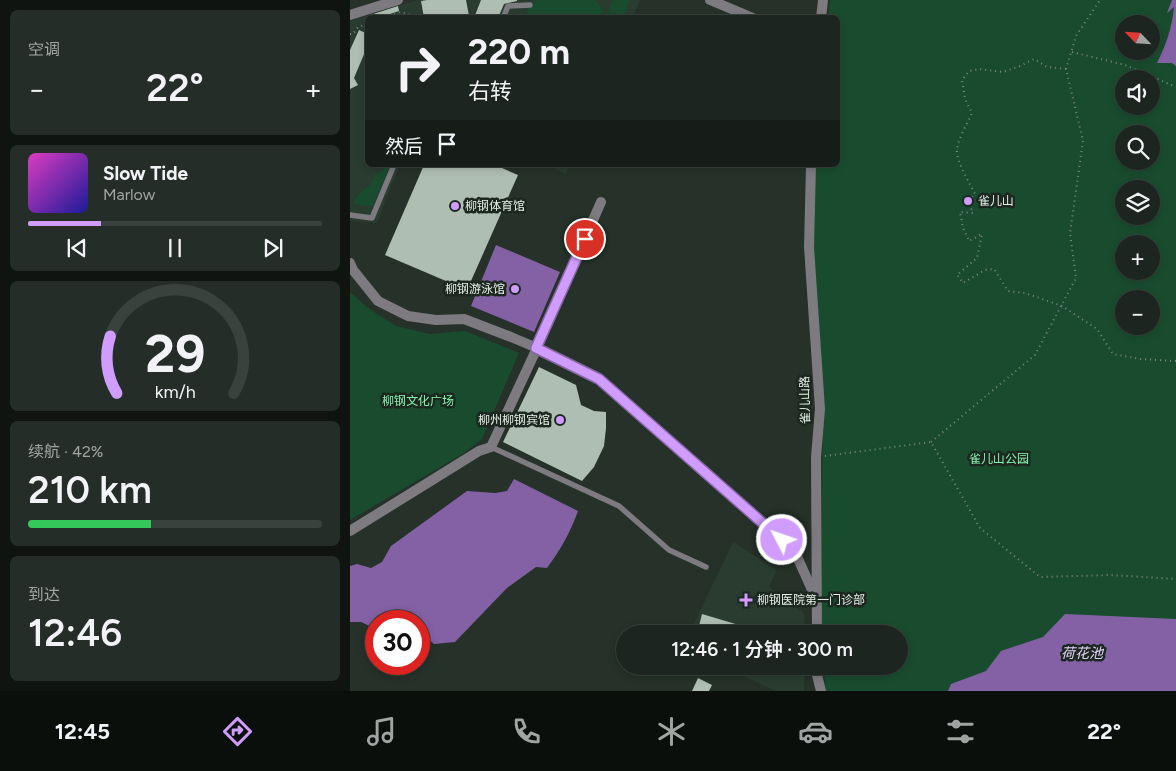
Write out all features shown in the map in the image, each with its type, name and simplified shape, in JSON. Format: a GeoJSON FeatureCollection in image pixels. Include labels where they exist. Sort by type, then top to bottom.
{"type":"FeatureCollection","features":[{"type":"Feature","properties":{"kind":"street"},"geometry":{"type":"LineString","coordinates":[[350,15],[398,0]]}},
{"type":"Feature","properties":{"kind":"street"},"geometry":{"type":"LineString","coordinates":[[710,0],[746,15]]}},
{"type":"Feature","properties":{"kind":"street"},"geometry":{"type":"LineString","coordinates":[[821,15],[823,0]]}},
{"type":"Feature","properties":{"kind":"street","name":"雀儿山路"},"geometry":{"type":"LineString","coordinates":[[811,167],[809,247],[820,409],[816,457],[817,625]]}},
{"type":"Feature","properties":{"kind":"street"},"geometry":{"type":"LineString","coordinates":[[350,530],[479,452],[491,447],[601,202]]}},
{"type":"Feature","properties":{"kind":"street"},"geometry":{"type":"LineString","coordinates":[[350,263],[353,270],[378,301],[408,316],[436,320],[464,319],[536,348],[599,379],[795,552],[816,601]]}},
{"type":"Feature","properties":{"kind":"street"},"geometry":{"type":"LineString","coordinates":[[817,675],[821,691]]}},
{"type":"Feature","properties":{"kind":"lane"},"geometry":{"type":"LineString","coordinates":[[504,15],[508,6],[530,6]]}},
{"type":"Feature","properties":{"kind":"lane"},"geometry":{"type":"LineString","coordinates":[[350,215],[372,218],[393,167]]}},
{"type":"Feature","properties":{"kind":"lane"},"geometry":{"type":"LineString","coordinates":[[491,447],[619,506],[669,550],[706,567]]}},
{"type":"Feature","properties":{"kind":"path"},"geometry":{"type":"LineString","coordinates":[[816,457],[931,442],[1035,355],[1076,278],[1070,233],[1083,141],[1066,69],[1076,36],[1100,0]]}},
{"type":"Feature","properties":{"kind":"path"},"geometry":{"type":"LineString","coordinates":[[392,15],[400,12],[412,15]]}},
{"type":"Feature","properties":{"kind":"path"},"geometry":{"type":"LineString","coordinates":[[350,34],[353,34],[358,27],[365,25]]}},
{"type":"Feature","properties":{"kind":"path"},"geometry":{"type":"LineString","coordinates":[[1071,52],[1125,65],[1176,87]]}},
{"type":"Feature","properties":{"kind":"path"},"geometry":{"type":"LineString","coordinates":[[1066,69],[1046,67],[1034,59],[1003,72],[979,69],[969,71],[962,80],[966,99],[972,113],[957,150],[967,180],[975,194],[968,201],[973,213],[960,212],[963,228],[969,241],[982,234],[977,258],[958,275],[963,283],[985,270],[994,268],[1008,292],[1025,293],[1062,306],[1097,330],[1113,354],[1140,359],[1176,361]]}},
{"type":"Feature","properties":{"kind":"path"},"geometry":{"type":"LineString","coordinates":[[931,442],[980,528],[1040,577],[1110,575],[1176,579]]}},
{"type":"Feature","properties":{"kind":"shaded area"},"geometry":{"type":"Polygon","coordinates":[[[418,0],[640,0],[634,15],[369,15],[418,0]]]}},
{"type":"Feature","properties":{"kind":"shaded area"},"geometry":{"type":"Polygon","coordinates":[[[365,16],[365,167],[399,167],[377,223],[350,221],[350,21],[365,16]]]}},
{"type":"Feature","properties":{"kind":"shaded area"},"geometry":{"type":"Polygon","coordinates":[[[550,167],[569,167],[566,174],[550,167]]]}},
{"type":"Feature","properties":{"kind":"shaded area","name":"柳钢医院第一门诊部"},"geometry":{"type":"Polygon","coordinates":[[[733,542],[777,570],[769,587],[804,613],[805,625],[693,625],[733,542]]]}},
{"type":"Feature","properties":{"kind":"shaded area"},"geometry":{"type":"Polygon","coordinates":[[[742,675],[805,675],[804,691],[775,691],[742,675]]]}},
{"type":"Feature","properties":{"kind":"green space"},"geometry":{"type":"Polygon","coordinates":[[[537,0],[595,0],[605,15],[526,15],[530,5],[537,0]]]}},
{"type":"Feature","properties":{"kind":"green space"},"geometry":{"type":"Polygon","coordinates":[[[613,0],[630,0],[624,15],[607,15],[613,0]]]}},
{"type":"Feature","properties":{"kind":"green space","name":"雀儿山公园"},"geometry":{"type":"Polygon","coordinates":[[[830,0],[1176,0],[1176,691],[826,691],[824,675],[908,675],[908,625],[822,625],[823,408],[811,247],[816,167],[840,167],[840,15],[828,15],[830,0]]]}},
{"type":"Feature","properties":{"kind":"green space"},"geometry":{"type":"Polygon","coordinates":[[[386,167],[389,167],[373,206],[353,204],[360,193],[370,186],[376,174],[383,171],[386,167]]]}},
{"type":"Feature","properties":{"kind":"green space","name":"柳钢文化广场"},"geometry":{"type":"Polygon","coordinates":[[[350,292],[368,308],[396,326],[430,334],[465,331],[519,353],[482,439],[464,453],[350,520],[350,292]]]}},
{"type":"Feature","properties":{"kind":"water"},"geometry":{"type":"Polygon","coordinates":[[[1172,0],[1176,0],[1176,66],[1172,63],[1157,63],[1160,60],[1166,43],[1174,7],[1167,13],[1172,0]]]}},
{"type":"Feature","properties":{"kind":"water","name":"柳钢游泳馆"},"geometry":{"type":"Polygon","coordinates":[[[496,245],[560,272],[534,332],[471,306],[496,245]]]}},
{"type":"Feature","properties":{"kind":"water"},"geometry":{"type":"Polygon","coordinates":[[[514,479],[578,511],[565,541],[547,568],[536,567],[507,588],[455,642],[434,644],[430,640],[430,610],[365,610],[365,624],[350,622],[350,566],[357,564],[371,568],[382,562],[391,546],[467,491],[495,493],[507,491],[514,479]]]}},
{"type":"Feature","properties":{"kind":"water","name":"荷花池"},"geometry":{"type":"Polygon","coordinates":[[[1065,614],[1176,619],[1176,691],[948,691],[951,684],[986,671],[1001,651],[1043,637],[1065,614]]]}},
{"type":"Feature","properties":{"kind":"building"},"geometry":{"type":"Polygon","coordinates":[[[466,0],[469,15],[423,15],[421,1],[466,0]]]}},
{"type":"Feature","properties":{"kind":"building"},"geometry":{"type":"Polygon","coordinates":[[[481,0],[517,0],[504,4],[499,15],[475,15],[481,0]]]}},
{"type":"Feature","properties":{"kind":"building"},"geometry":{"type":"Polygon","coordinates":[[[398,6],[399,11],[387,15],[370,15],[398,6]]]}},
{"type":"Feature","properties":{"kind":"building"},"geometry":{"type":"Polygon","coordinates":[[[359,30],[365,33],[365,52],[354,78],[358,85],[350,89],[350,50],[359,30]]]}},
{"type":"Feature","properties":{"kind":"building","name":"柳钢体育馆"},"geometry":{"type":"Polygon","coordinates":[[[423,167],[500,167],[518,175],[467,290],[385,255],[423,167]]]}},
{"type":"Feature","properties":{"kind":"building","name":"柳州柳钢宾馆"},"geometry":{"type":"Polygon","coordinates":[[[539,367],[576,385],[581,405],[594,411],[606,412],[604,446],[594,467],[582,481],[503,442],[539,367]]]}},
{"type":"Feature","properties":{"kind":"building"},"geometry":{"type":"Polygon","coordinates":[[[702,614],[739,625],[699,625],[702,614]]]}},
{"type":"Feature","properties":{"kind":"building"},"geometry":{"type":"Polygon","coordinates":[[[698,678],[712,685],[709,691],[692,691],[698,678]]]}},
{"type":"Feature","properties":{"kind":"place","name":"雀儿山"},"geometry":{"type":"Point","coordinates":[968,201]}},
{"type":"Feature","properties":{"kind":"place","name":"柳钢体育馆"},"geometry":{"type":"Point","coordinates":[455,206]}},
{"type":"Feature","properties":{"kind":"place","name":"柳钢游泳馆"},"geometry":{"type":"Point","coordinates":[515,289]}},
{"type":"Feature","properties":{"kind":"place","name":"柳州柳钢宾馆"},"geometry":{"type":"Point","coordinates":[560,420]}},
{"type":"Feature","properties":{"kind":"place","name":"柳钢医院第一门诊部"},"geometry":{"type":"Point","coordinates":[746,600]}},
{"type":"Feature","properties":{"kind":"route"},"geometry":{"type":"LineString","coordinates":[[585,239],[536,348],[599,379],[782,540]]}}]}
